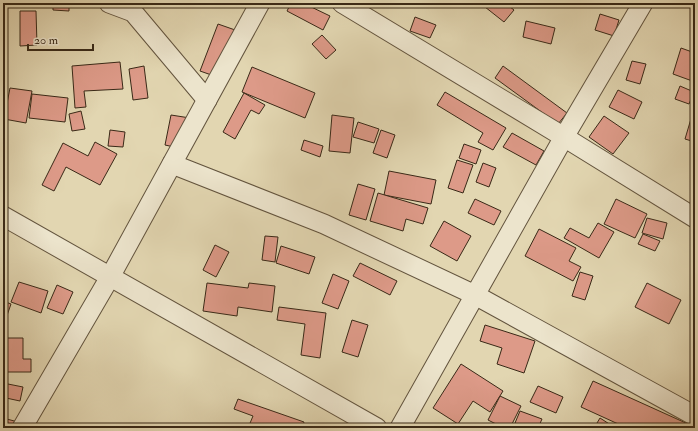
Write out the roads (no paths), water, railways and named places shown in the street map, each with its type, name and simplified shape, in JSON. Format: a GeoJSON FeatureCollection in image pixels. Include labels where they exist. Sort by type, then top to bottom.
{"type":"FeatureCollection","features":[{"type":"Feature","properties":{"kind":"street"},"geometry":{"type":"LineString","coordinates":[[109,3],[133,12],[207,100]]}},
{"type":"Feature","properties":{"kind":"street"},"geometry":{"type":"LineString","coordinates":[[22,428],[110,277],[260,3]]}},
{"type":"Feature","properties":{"kind":"street"},"geometry":{"type":"LineString","coordinates":[[342,3],[695,218]]}},
{"type":"Feature","properties":{"kind":"street"},"geometry":{"type":"LineString","coordinates":[[400,428],[564,137],[642,3]]}},
{"type":"Feature","properties":{"kind":"street"},"geometry":{"type":"LineString","coordinates":[[172,164],[324,224],[475,295],[695,416]]}},
{"type":"Feature","properties":{"kind":"street"},"geometry":{"type":"LineString","coordinates":[[3,216],[376,428]]}}]}
